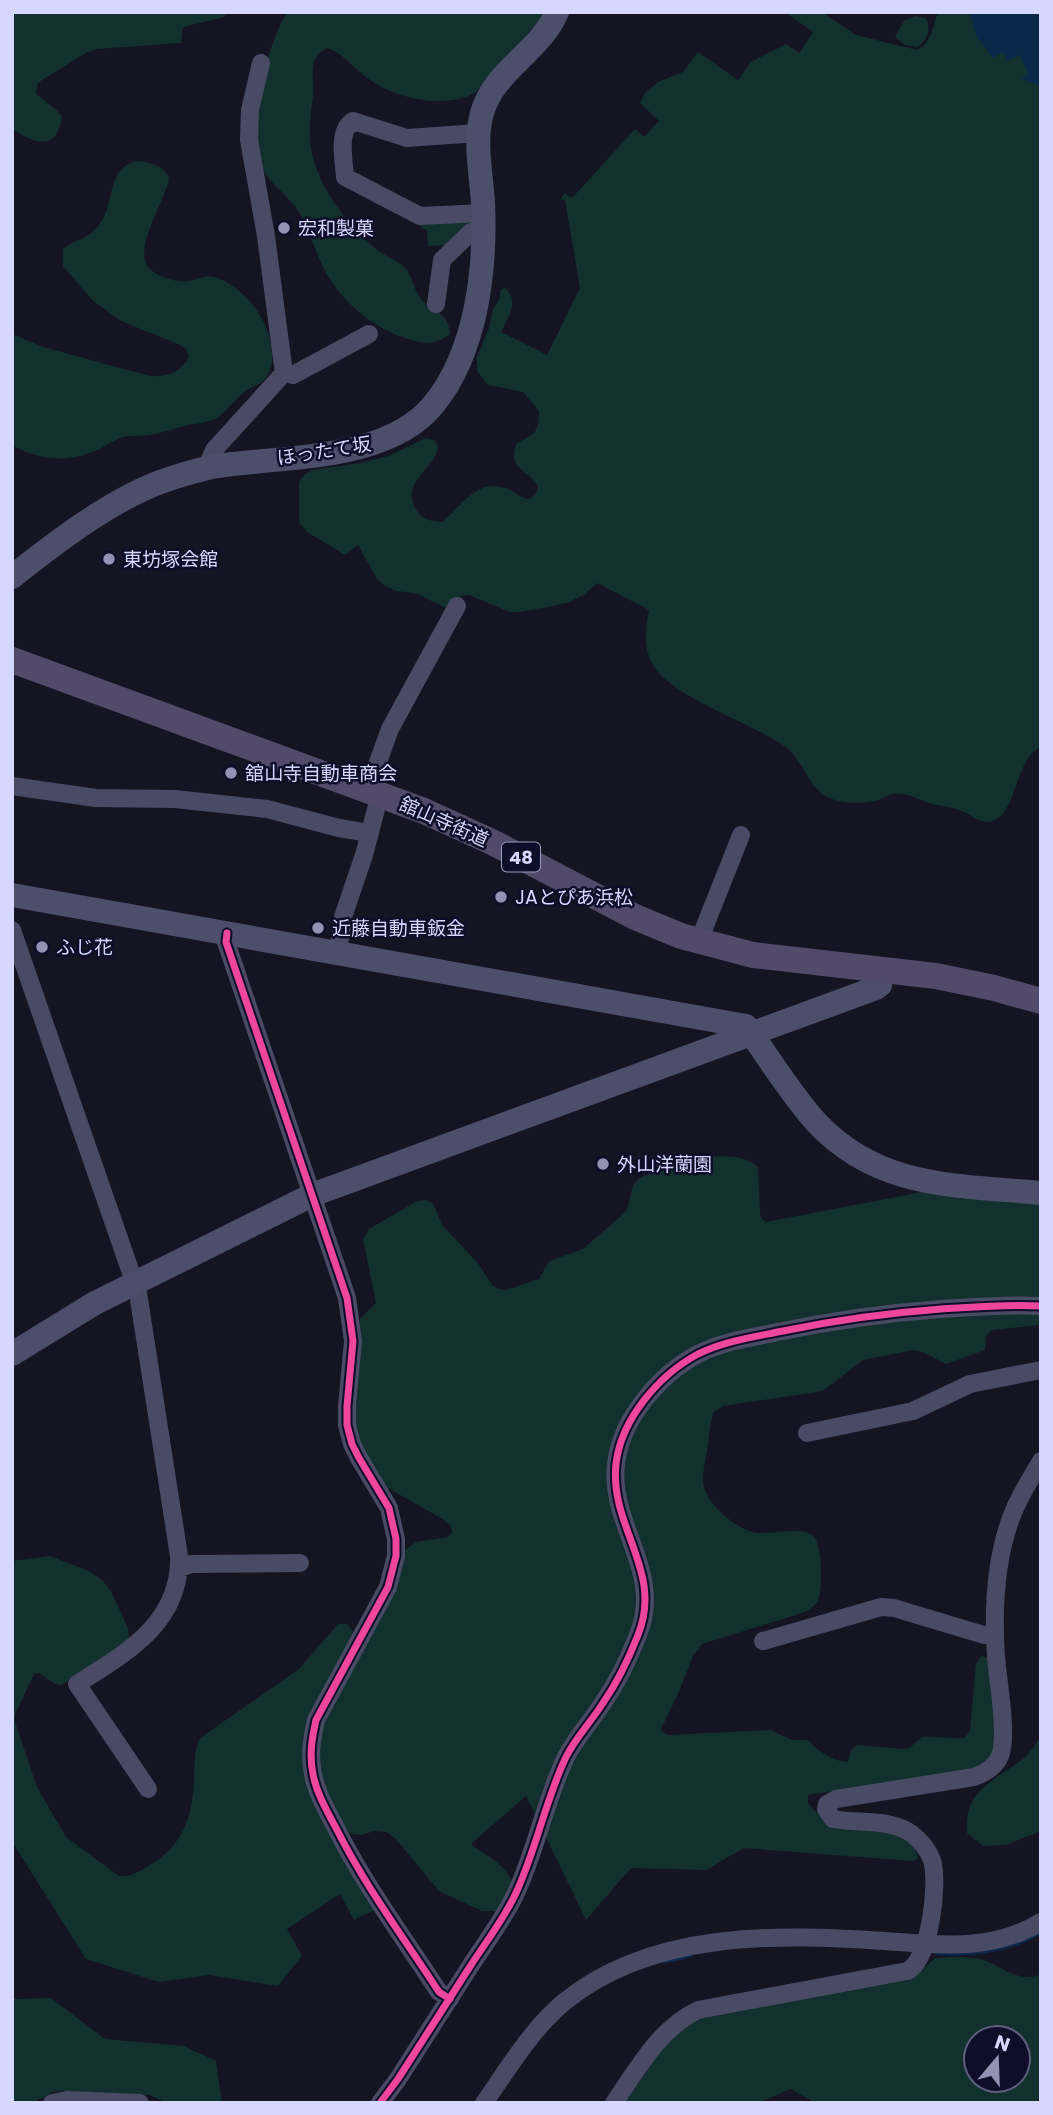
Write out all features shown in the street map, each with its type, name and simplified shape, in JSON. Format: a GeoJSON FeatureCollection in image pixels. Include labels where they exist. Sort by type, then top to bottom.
{"type":"FeatureCollection","features":[{"type":"Feature","properties":{"kind":"main road","name":"舘山寺街道"},"geometry":{"type":"LineString","coordinates":[[12,660],[195,729],[374,792],[470,831],[635,917],[699,941],[765,957],[955,980],[1041,1001]]}},
{"type":"Feature","properties":{"kind":"street","name":"ほったて坂"},"geometry":{"type":"LineString","coordinates":[[12,577],[73,531],[137,492],[164,480],[206,468],[357,448],[401,433],[419,419],[439,396],[464,347],[480,287],[483,223],[478,133],[483,108],[494,86],[549,30],[557,12]]}},
{"type":"Feature","properties":{"kind":"street"},"geometry":{"type":"LineString","coordinates":[[206,468],[214,450],[284,373],[266,236],[249,139],[250,110],[261,63]]}},
{"type":"Feature","properties":{"kind":"street"},"geometry":{"type":"LineString","coordinates":[[478,133],[407,138],[353,121],[346,125],[344,133],[345,177],[420,216],[483,223]]}},
{"type":"Feature","properties":{"kind":"street"},"geometry":{"type":"LineString","coordinates":[[436,304],[442,260],[483,223]]}},
{"type":"Feature","properties":{"kind":"street"},"geometry":{"type":"LineString","coordinates":[[284,373],[293,375],[369,334]]}},
{"type":"Feature","properties":{"kind":"street"},"geometry":{"type":"LineString","coordinates":[[338,953],[343,917],[369,833],[374,792],[390,729],[457,606]]}},
{"type":"Feature","properties":{"kind":"street"},"geometry":{"type":"LineString","coordinates":[[12,786],[96,798],[175,799],[267,810],[369,833]]}},
{"type":"Feature","properties":{"kind":"street"},"geometry":{"type":"LineString","coordinates":[[699,941],[741,835]]}},
{"type":"Feature","properties":{"kind":"street"},"geometry":{"type":"LineString","coordinates":[[12,895],[746,1026],[815,1120],[847,1150],[865,1161],[885,1170],[928,1181],[1041,1193]]}},
{"type":"Feature","properties":{"kind":"street"},"geometry":{"type":"LineString","coordinates":[[12,930],[135,1283],[180,1568],[176,1588],[169,1602],[141,1642],[77,1684],[148,1789]]}},
{"type":"Feature","properties":{"kind":"street"},"geometry":{"type":"LineString","coordinates":[[227,933],[226,942],[341,1277],[353,1341],[347,1425],[359,1458],[389,1508],[396,1539],[395,1564],[388,1587],[316,1720],[312,1739],[313,1776],[331,1819],[356,1865],[439,1992],[450,1999]]}},
{"type":"Feature","properties":{"kind":"street"},"geometry":{"type":"LineString","coordinates":[[12,1354],[81,1311],[312,1195],[876,988],[880,985],[882,971]]}},
{"type":"Feature","properties":{"kind":"street"},"geometry":{"type":"LineString","coordinates":[[380,2103],[450,1999],[515,1894],[568,1754],[604,1701],[638,1636],[644,1617],[644,1577],[618,1505],[615,1483],[622,1441],[644,1401],[659,1383],[697,1355],[718,1346],[830,1321],[881,1314],[990,1306],[1041,1306]]}},
{"type":"Feature","properties":{"kind":"street"},"geometry":{"type":"LineString","coordinates":[[807,1433],[913,1411],[970,1384],[1041,1370]]}},
{"type":"Feature","properties":{"kind":"street"},"geometry":{"type":"LineString","coordinates":[[614,2103],[661,2037],[684,2017],[713,2006],[907,1971],[918,1963],[926,1944],[934,1873],[927,1850],[911,1833],[900,1828],[833,1819],[826,1809],[827,1804],[836,1799],[974,1777],[992,1768],[998,1760],[1003,1740],[995,1634],[998,1578],[1006,1534],[1020,1499],[1041,1461]]}},
{"type":"Feature","properties":{"kind":"street"},"geometry":{"type":"LineString","coordinates":[[180,1568],[191,1564],[300,1563]]}},
{"type":"Feature","properties":{"kind":"street"},"geometry":{"type":"LineString","coordinates":[[763,1641],[881,1607],[894,1608],[984,1635],[995,1634]]}},
{"type":"Feature","properties":{"kind":"street"},"geometry":{"type":"LineString","coordinates":[[484,2103],[545,2021],[582,1989],[626,1965],[678,1950],[768,1937],[828,1937],[970,1946],[1011,1937],[1041,1922]]}},
{"type":"Feature","properties":{"kind":"street"},"geometry":{"type":"LineString","coordinates":[[52,2103],[66,2100],[140,2103]]}},
{"type":"Feature","properties":{"kind":"green space"},"geometry":{"type":"Polygon","coordinates":[[[12,12],[227,12],[224,17],[183,27],[181,43],[97,49],[45,78],[38,83],[36,93],[62,116],[55,135],[44,142],[12,129],[12,12]]]}},
{"type":"Feature","properties":{"kind":"green space"},"geometry":{"type":"Polygon","coordinates":[[[288,12],[547,12],[476,92],[451,100],[422,100],[381,87],[339,54],[327,48],[314,63],[310,135],[314,162],[320,177],[335,204],[355,229],[377,250],[404,267],[421,299],[447,321],[450,334],[439,341],[423,343],[393,333],[370,320],[349,303],[325,271],[299,212],[261,168],[256,143],[256,109],[272,44],[288,12]]]}},
{"type":"Feature","properties":{"kind":"green space"},"geometry":{"type":"Polygon","coordinates":[[[785,12],[822,12],[856,35],[917,50],[928,39],[938,12],[1041,12],[1041,747],[1025,763],[1005,811],[988,822],[957,809],[903,794],[854,803],[835,800],[823,794],[786,747],[696,700],[665,679],[654,667],[648,653],[646,632],[649,610],[597,583],[585,594],[567,603],[521,612],[510,612],[469,595],[462,596],[446,608],[415,593],[396,591],[385,586],[377,579],[358,545],[345,555],[307,532],[299,523],[299,482],[305,474],[312,470],[388,456],[426,438],[434,440],[438,446],[436,455],[412,491],[412,500],[417,511],[425,518],[442,522],[470,496],[486,487],[506,488],[530,499],[536,494],[538,486],[517,464],[514,453],[516,444],[536,429],[539,411],[523,392],[488,385],[477,371],[477,357],[501,289],[505,288],[509,293],[512,304],[501,332],[547,355],[580,288],[565,200],[560,200],[565,193],[572,198],[635,129],[644,137],[659,121],[640,103],[645,93],[658,82],[683,72],[698,52],[738,80],[751,62],[786,44],[799,53],[813,32],[785,12]]]}},
{"type":"Feature","properties":{"kind":"green space"},"geometry":{"type":"Polygon","coordinates":[[[915,16],[926,18],[928,26],[926,38],[917,47],[905,45],[895,37],[904,21],[915,16]]]}},
{"type":"Feature","properties":{"kind":"green space"},"geometry":{"type":"Polygon","coordinates":[[[137,161],[160,167],[169,178],[147,237],[145,259],[149,268],[162,277],[179,281],[215,277],[239,291],[253,304],[265,324],[272,347],[270,370],[263,381],[239,396],[223,413],[208,421],[153,434],[123,437],[76,457],[44,457],[23,451],[12,446],[12,334],[43,347],[150,376],[172,373],[182,367],[189,357],[186,349],[178,344],[121,321],[93,301],[63,266],[63,249],[96,229],[107,210],[120,171],[137,161]]]}},
{"type":"Feature","properties":{"kind":"green space"},"geometry":{"type":"Polygon","coordinates":[[[468,219],[475,224],[452,245],[428,246],[427,230],[421,228],[419,221],[468,219]]]}},
{"type":"Feature","properties":{"kind":"green space"},"geometry":{"type":"Polygon","coordinates":[[[702,1157],[739,1158],[758,1167],[760,1213],[766,1222],[927,1191],[1041,1202],[1041,1325],[992,1330],[986,1336],[985,1350],[946,1364],[914,1350],[863,1360],[823,1391],[723,1406],[714,1412],[703,1475],[708,1497],[729,1519],[753,1532],[798,1531],[811,1534],[820,1554],[820,1594],[815,1605],[802,1613],[702,1644],[693,1656],[661,1729],[669,1735],[771,1730],[792,1740],[807,1740],[831,1758],[848,1762],[851,1750],[857,1745],[903,1749],[909,1748],[922,1737],[965,1738],[970,1730],[976,1664],[981,1656],[989,1660],[996,1749],[981,1768],[808,1795],[808,1803],[829,1826],[897,1835],[914,1846],[918,1858],[913,1861],[744,1848],[706,1870],[631,1868],[586,1920],[526,1796],[471,1844],[501,1866],[512,1884],[497,1911],[482,1911],[439,1891],[395,1838],[386,1832],[351,1834],[342,1826],[326,1792],[318,1757],[322,1723],[405,1550],[416,1542],[448,1537],[452,1532],[450,1525],[444,1520],[388,1488],[367,1458],[354,1425],[360,1319],[376,1303],[363,1239],[369,1229],[417,1201],[425,1200],[433,1203],[442,1225],[478,1263],[492,1285],[506,1290],[539,1279],[549,1261],[583,1249],[627,1210],[633,1185],[641,1177],[702,1157]]]}},
{"type":"Feature","properties":{"kind":"green space"},"geometry":{"type":"Polygon","coordinates":[[[50,1556],[91,1572],[102,1580],[111,1591],[128,1628],[129,1637],[119,1650],[61,1685],[39,1673],[34,1674],[15,1715],[15,1722],[37,1787],[66,1837],[119,1876],[131,1875],[150,1865],[170,1849],[183,1830],[191,1807],[195,1754],[200,1738],[299,1669],[338,1624],[347,1624],[353,1631],[352,1639],[305,1738],[377,1909],[354,1920],[340,1894],[287,1929],[302,1956],[278,1986],[209,1975],[159,1982],[86,1959],[12,1842],[12,1561],[50,1556]]]}},
{"type":"Feature","properties":{"kind":"green space"},"geometry":{"type":"Polygon","coordinates":[[[1041,1736],[1041,1831],[1006,1845],[983,1846],[967,1833],[970,1806],[992,1780],[1024,1758],[1041,1736]]]}},
{"type":"Feature","properties":{"kind":"green space"},"geometry":{"type":"Polygon","coordinates":[[[952,1957],[980,1959],[1024,1977],[1041,1974],[1041,2098],[1033,2103],[815,2103],[791,2089],[758,2103],[624,2103],[667,2042],[677,2032],[701,2017],[916,1976],[935,1958],[952,1957]]]}},
{"type":"Feature","properties":{"kind":"green space"},"geometry":{"type":"Polygon","coordinates":[[[51,1998],[105,2039],[184,2046],[216,2061],[222,2103],[167,2103],[150,2095],[66,2091],[53,2092],[32,2103],[12,2103],[12,1999],[51,1998]]]}},
{"type":"Feature","properties":{"kind":"water"},"geometry":{"type":"Polygon","coordinates":[[[970,12],[1041,12],[1041,86],[1021,78],[1029,74],[1019,55],[1008,61],[1003,52],[993,58],[976,35],[970,12]]]}},
{"type":"Feature","properties":{"kind":"waterway"},"geometry":{"type":"LineString","coordinates":[[937,1953],[1003,1948],[1040,1932]]}},
{"type":"Feature","properties":{"kind":"waterway"},"geometry":{"type":"LineString","coordinates":[[665,1961],[691,1955]]}},
{"type":"Feature","properties":{"kind":"cycle path"},"geometry":{"type":"LineString","coordinates":[[227,933],[226,942],[347,1298],[353,1341],[347,1425],[359,1458],[389,1508],[396,1539],[396,1556],[388,1587],[316,1720],[311,1760],[313,1774],[322,1801],[359,1870],[439,1992],[450,1999]]}},
{"type":"Feature","properties":{"kind":"cycle path"},"geometry":{"type":"LineString","coordinates":[[380,2103],[510,1904],[529,1861],[566,1757],[613,1687],[638,1635],[644,1612],[645,1590],[641,1569],[620,1508],[616,1464],[625,1431],[644,1400],[683,1363],[698,1354],[739,1340],[862,1317],[941,1309],[1041,1306]]}},
{"type":"Feature","properties":{"kind":"place","name":"宏和製菓"},"geometry":{"type":"Point","coordinates":[284,228]}},
{"type":"Feature","properties":{"kind":"place","name":"東坊塚会館"},"geometry":{"type":"Point","coordinates":[109,559]}},
{"type":"Feature","properties":{"kind":"place","name":"舘山寺自動車商会"},"geometry":{"type":"Point","coordinates":[231,773]}},
{"type":"Feature","properties":{"kind":"place","name":"JAとぴあ浜松"},"geometry":{"type":"Point","coordinates":[501,897]}},
{"type":"Feature","properties":{"kind":"place","name":"近藤自動車鈑金"},"geometry":{"type":"Point","coordinates":[318,928]}},
{"type":"Feature","properties":{"kind":"place","name":"ふじ花"},"geometry":{"type":"Point","coordinates":[42,947]}},
{"type":"Feature","properties":{"kind":"place","name":"外山洋蘭園"},"geometry":{"type":"Point","coordinates":[603,1164]}}]}
